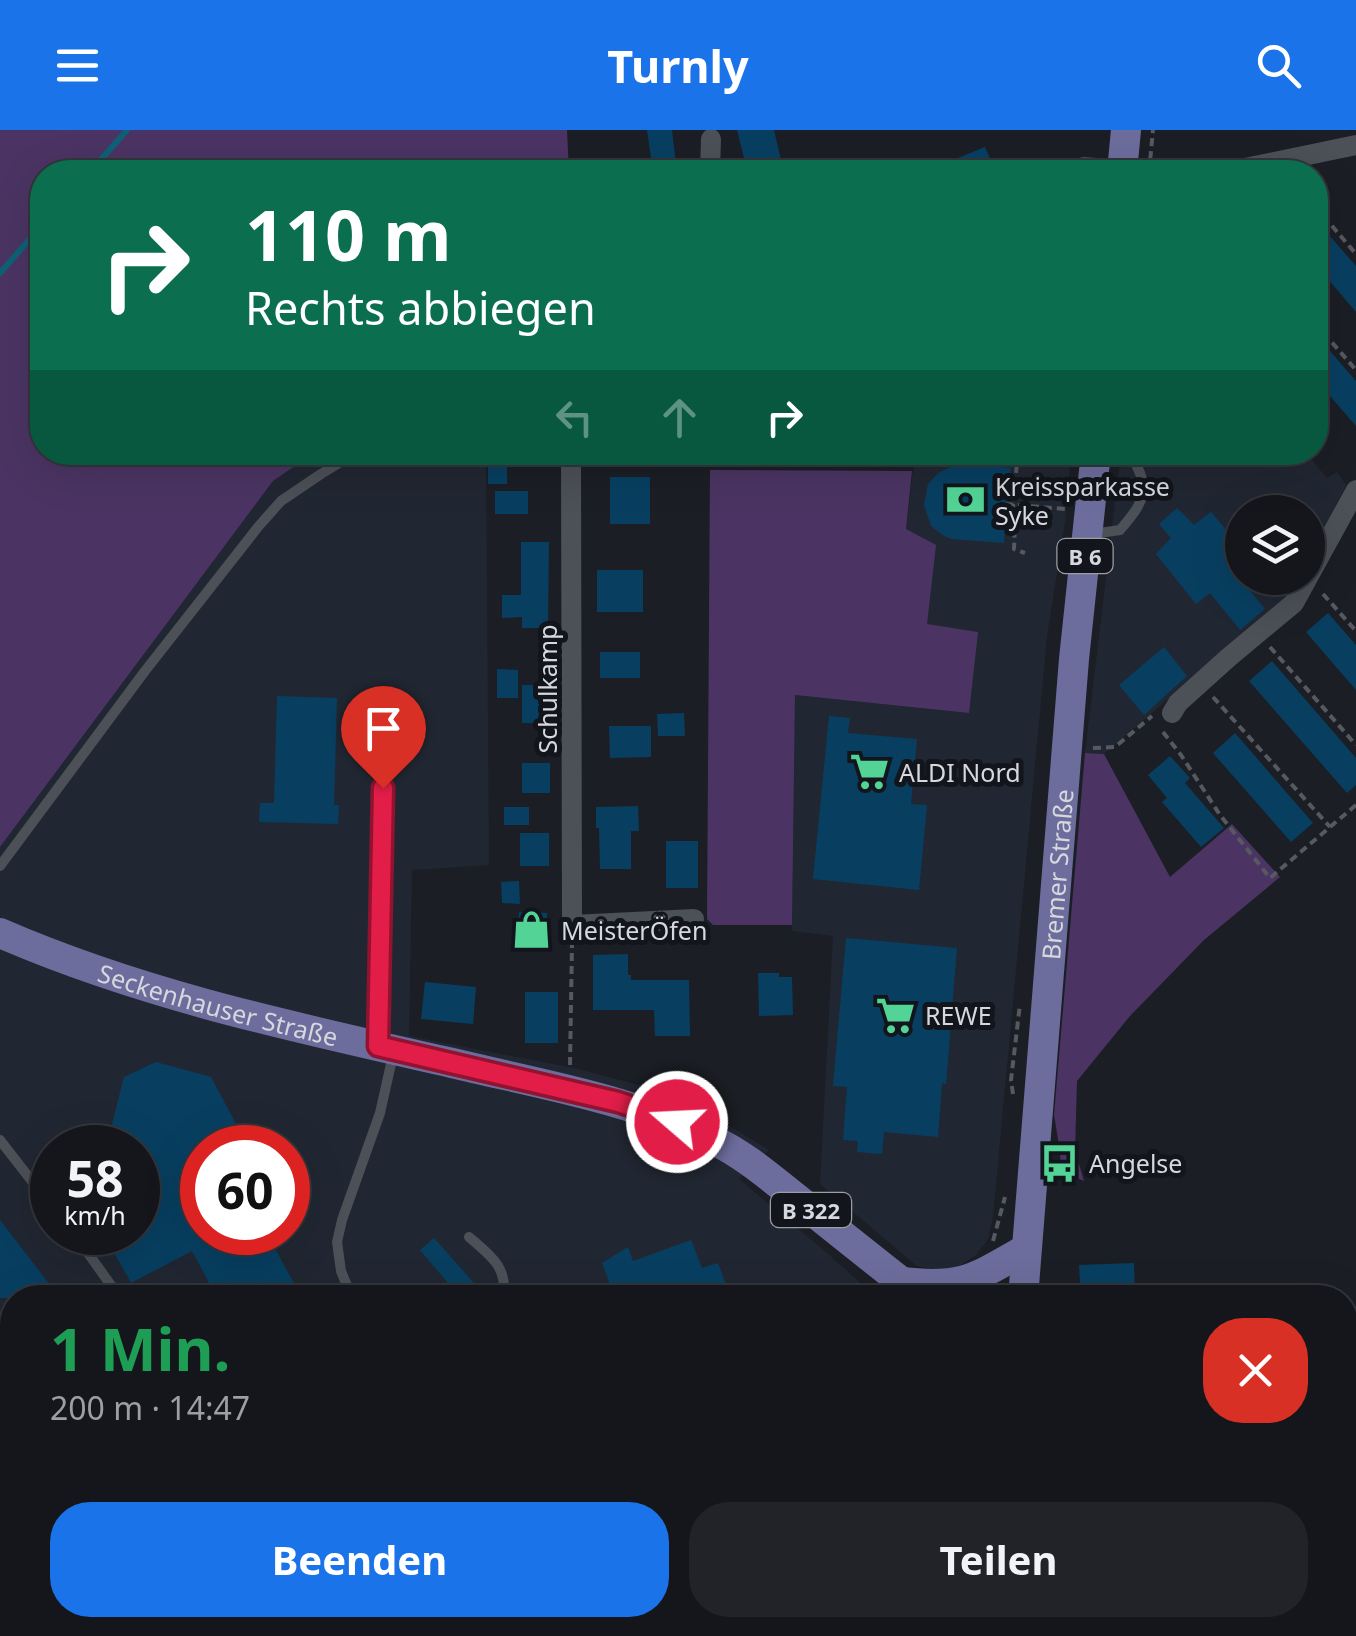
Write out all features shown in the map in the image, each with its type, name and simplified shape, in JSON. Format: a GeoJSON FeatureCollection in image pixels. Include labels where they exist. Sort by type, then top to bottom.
{"type":"FeatureCollection","features":[{"type":"Feature","properties":{"kind":"main road"},"geometry":{"type":"LineString","coordinates":[[1126,130],[1130,160]]}},
{"type":"Feature","properties":{"kind":"main road","name":"Bremer Straße"},"geometry":{"type":"LineString","coordinates":[[1023,1285],[1095,465]]}},
{"type":"Feature","properties":{"kind":"main road","name":"Seckenhauser Straße"},"geometry":{"type":"LineString","coordinates":[[2,934],[154,991],[618,1102],[677,1122],[748,1160],[906,1285]]}},
{"type":"Feature","properties":{"kind":"main road"},"geometry":{"type":"LineString","coordinates":[[943,1285],[971,1280],[1026,1249]]}},
{"type":"Feature","properties":{"kind":"street"},"geometry":{"type":"LineString","coordinates":[[710,160],[711,139]]}},
{"type":"Feature","properties":{"kind":"street"},"geometry":{"type":"LineString","coordinates":[[1284,160],[1356,145]]}},
{"type":"Feature","properties":{"kind":"street","name":"Schulkamp"},"geometry":{"type":"LineString","coordinates":[[571,465],[572,925]]}},
{"type":"Feature","properties":{"kind":"street"},"geometry":{"type":"LineString","coordinates":[[1325,546],[1356,490]]}},
{"type":"Feature","properties":{"kind":"street"},"geometry":{"type":"LineString","coordinates":[[1166,721],[1178,702],[1294,603],[1298,595]]}},
{"type":"Feature","properties":{"kind":"street"},"geometry":{"type":"LineString","coordinates":[[572,925],[694,919]]}},
{"type":"Feature","properties":{"kind":"lane"},"geometry":{"type":"LineString","coordinates":[[0,866],[145,671],[270,514],[281,502],[336,465]]}},
{"type":"Feature","properties":{"kind":"lane"},"geometry":{"type":"LineString","coordinates":[[1088,535],[1120,530],[1141,505],[1143,480],[1136,465]]}},
{"type":"Feature","properties":{"kind":"lane"},"geometry":{"type":"LineString","coordinates":[[347,1285],[337,1242],[380,1113],[386,1048],[383,788]]}},
{"type":"Feature","properties":{"kind":"lane"},"geometry":{"type":"LineString","coordinates":[[0,1140],[30,1179]]}},
{"type":"Feature","properties":{"kind":"lane"},"geometry":{"type":"LineString","coordinates":[[469,1237],[500,1267],[506,1285]]}},
{"type":"Feature","properties":{"kind":"lane"},"geometry":{"type":"LineString","coordinates":[[89,1255],[111,1285]]}},
{"type":"Feature","properties":{"kind":"path"},"geometry":{"type":"LineString","coordinates":[[1137,160],[1153,130]]}},
{"type":"Feature","properties":{"kind":"path"},"geometry":{"type":"LineString","coordinates":[[1328,221],[1356,254]]}},
{"type":"Feature","properties":{"kind":"path"},"geometry":{"type":"LineString","coordinates":[[1328,338],[1356,370]]}},
{"type":"Feature","properties":{"kind":"path"},"geometry":{"type":"LineString","coordinates":[[1016,465],[1012,504],[1014,550],[1025,554]]}},
{"type":"Feature","properties":{"kind":"path"},"geometry":{"type":"LineString","coordinates":[[1005,504],[1069,510]]}},
{"type":"Feature","properties":{"kind":"path"},"geometry":{"type":"LineString","coordinates":[[1324,595],[1356,632]]}},
{"type":"Feature","properties":{"kind":"path"},"geometry":{"type":"LineString","coordinates":[[1258,633],[1356,745]]}},
{"type":"Feature","properties":{"kind":"path"},"geometry":{"type":"LineString","coordinates":[[1201,682],[1330,828]]}},
{"type":"Feature","properties":{"kind":"path"},"geometry":{"type":"LineString","coordinates":[[1068,750],[1114,747],[1150,716],[1166,721],[1181,755],[1220,815],[1270,878],[1356,805]]}},
{"type":"Feature","properties":{"kind":"path"},"geometry":{"type":"LineString","coordinates":[[568,1090],[572,925]]}},
{"type":"Feature","properties":{"kind":"shaded area"},"geometry":{"type":"Polygon","coordinates":[[[0,130],[567,130],[568,160],[30,160],[30,465],[296,465],[273,481],[0,847],[0,130]]]}},
{"type":"Feature","properties":{"kind":"shaded area"},"geometry":{"type":"Polygon","coordinates":[[[296,465],[486,465],[489,865],[412,870],[409,1036],[578,1069],[639,1085],[700,1108],[769,1150],[739,1179],[863,1285],[0,1285],[0,847],[273,481],[296,465]]]}},
{"type":"Feature","properties":{"kind":"shaded area"},"geometry":{"type":"Polygon","coordinates":[[[914,465],[1070,465],[1047,636],[993,1217],[988,1239],[976,1255],[960,1266],[938,1271],[917,1266],[820,1184],[833,936],[792,931],[795,695],[968,713],[977,632],[927,625],[906,529],[914,465]]]}},
{"type":"Feature","properties":{"kind":"shaded area"},"geometry":{"type":"Polygon","coordinates":[[[1120,465],[1316,465],[1327,478],[1337,472],[1346,485],[1325,528],[1325,495],[1225,495],[1225,595],[1290,595],[1104,754],[1085,753],[1120,465]]]}},
{"type":"Feature","properties":{"kind":"shaded area"},"geometry":{"type":"Polygon","coordinates":[[[710,470],[912,471],[906,529],[936,545],[927,624],[978,632],[969,713],[795,695],[792,925],[713,925],[707,919],[710,470]]]}},
{"type":"Feature","properties":{"kind":"shaded area"},"geometry":{"type":"Polygon","coordinates":[[[1085,753],[1104,754],[1170,877],[1232,824],[1280,877],[1204,940],[1130,1016],[1077,1081],[1075,1151],[1084,1181],[1061,1172],[1054,1115],[1085,753]]]}},
{"type":"Feature","properties":{"kind":"building"},"geometry":{"type":"Polygon","coordinates":[[[647,130],[672,130],[676,160],[651,160],[647,130]]]}},
{"type":"Feature","properties":{"kind":"building"},"geometry":{"type":"Polygon","coordinates":[[[737,130],[774,130],[781,160],[744,160],[737,130]]]}},
{"type":"Feature","properties":{"kind":"building"},"geometry":{"type":"Polygon","coordinates":[[[985,147],[991,160],[952,160],[985,147]]]}},
{"type":"Feature","properties":{"kind":"building"},"geometry":{"type":"Polygon","coordinates":[[[1328,234],[1356,266],[1356,312],[1328,279],[1328,234]]]}},
{"type":"Feature","properties":{"kind":"building"},"geometry":{"type":"Polygon","coordinates":[[[1328,349],[1356,381],[1356,426],[1328,394],[1328,349]]]}},
{"type":"Feature","properties":{"kind":"building"},"geometry":{"type":"Polygon","coordinates":[[[488,465],[507,465],[507,484],[488,484],[488,465]]]}},
{"type":"Feature","properties":{"kind":"building","name":"Kreissparkasse Syke"},"geometry":{"type":"Polygon","coordinates":[[[955,465],[1011,468],[1004,543],[952,539],[931,526],[924,505],[928,484],[938,473],[955,465]]]}},
{"type":"Feature","properties":{"kind":"building"},"geometry":{"type":"Polygon","coordinates":[[[610,477],[650,477],[650,524],[610,524],[610,477]]]}},
{"type":"Feature","properties":{"kind":"building"},"geometry":{"type":"Polygon","coordinates":[[[495,491],[528,491],[528,514],[495,514],[495,491]]]}},
{"type":"Feature","properties":{"kind":"building"},"geometry":{"type":"Polygon","coordinates":[[[1177,508],[1194,525],[1211,512],[1225,528],[1225,595],[1254,595],[1265,609],[1240,630],[1210,593],[1196,604],[1156,554],[1171,538],[1159,524],[1177,508]]]}},
{"type":"Feature","properties":{"kind":"building"},"geometry":{"type":"Polygon","coordinates":[[[521,542],[549,542],[548,628],[522,628],[522,617],[502,618],[502,595],[521,595],[521,542]]]}},
{"type":"Feature","properties":{"kind":"building"},"geometry":{"type":"Polygon","coordinates":[[[597,570],[643,570],[643,612],[597,612],[597,570]]]}},
{"type":"Feature","properties":{"kind":"building"},"geometry":{"type":"Polygon","coordinates":[[[1328,613],[1356,645],[1356,690],[1306,632],[1328,613]]]}},
{"type":"Feature","properties":{"kind":"building"},"geometry":{"type":"Polygon","coordinates":[[[1164,647],[1187,676],[1144,715],[1119,685],[1164,647]]]}},
{"type":"Feature","properties":{"kind":"building"},"geometry":{"type":"Polygon","coordinates":[[[600,652],[640,652],[640,678],[600,678],[600,652]]]}},
{"type":"Feature","properties":{"kind":"building"},"geometry":{"type":"Polygon","coordinates":[[[1272,661],[1356,758],[1356,785],[1347,793],[1249,681],[1272,661]]]}},
{"type":"Feature","properties":{"kind":"building"},"geometry":{"type":"Polygon","coordinates":[[[497,669],[518,670],[518,698],[497,698],[497,669]]]}},
{"type":"Feature","properties":{"kind":"building"},"geometry":{"type":"Polygon","coordinates":[[[522,685],[547,685],[547,723],[522,723],[522,685]]]}},
{"type":"Feature","properties":{"kind":"building"},"geometry":{"type":"Polygon","coordinates":[[[277,696],[337,698],[334,805],[339,805],[338,824],[259,822],[260,803],[274,803],[277,696]]]}},
{"type":"Feature","properties":{"kind":"building"},"geometry":{"type":"Polygon","coordinates":[[[684,713],[685,736],[658,736],[657,714],[684,713]]]}},
{"type":"Feature","properties":{"kind":"building","name":"ALDI Nord"},"geometry":{"type":"Polygon","coordinates":[[[829,716],[850,718],[848,733],[917,739],[911,804],[927,805],[919,890],[813,879],[829,716]]]}},
{"type":"Feature","properties":{"kind":"building"},"geometry":{"type":"Polygon","coordinates":[[[609,726],[651,726],[651,757],[610,758],[609,726]]]}},
{"type":"Feature","properties":{"kind":"building"},"geometry":{"type":"Polygon","coordinates":[[[1235,733],[1313,823],[1291,842],[1213,753],[1235,733]]]}},
{"type":"Feature","properties":{"kind":"building"},"geometry":{"type":"Polygon","coordinates":[[[1170,756],[1190,778],[1185,783],[1224,828],[1201,847],[1162,802],[1167,798],[1148,775],[1170,756]]]}},
{"type":"Feature","properties":{"kind":"building"},"geometry":{"type":"Polygon","coordinates":[[[522,763],[550,763],[550,793],[522,793],[522,763]]]}},
{"type":"Feature","properties":{"kind":"building"},"geometry":{"type":"Polygon","coordinates":[[[638,806],[639,831],[631,831],[631,869],[600,869],[596,807],[638,806]]]}},
{"type":"Feature","properties":{"kind":"building"},"geometry":{"type":"Polygon","coordinates":[[[504,807],[529,807],[529,825],[504,825],[504,807]]]}},
{"type":"Feature","properties":{"kind":"building"},"geometry":{"type":"Polygon","coordinates":[[[520,833],[549,833],[549,866],[520,866],[520,833]]]}},
{"type":"Feature","properties":{"kind":"building"},"geometry":{"type":"Polygon","coordinates":[[[666,841],[698,841],[698,888],[666,888],[666,841]]]}},
{"type":"Feature","properties":{"kind":"building"},"geometry":{"type":"Polygon","coordinates":[[[519,881],[520,904],[502,903],[501,882],[519,881]]]}},
{"type":"Feature","properties":{"kind":"building"},"geometry":{"type":"Polygon","coordinates":[[[519,912],[547,913],[547,944],[518,943],[519,912]]]}},
{"type":"Feature","properties":{"kind":"building","name":"REWE"},"geometry":{"type":"Polygon","coordinates":[[[846,938],[957,948],[938,1137],[884,1132],[882,1154],[857,1152],[858,1141],[843,1140],[847,1087],[833,1086],[846,938]]]}},
{"type":"Feature","properties":{"kind":"building"},"geometry":{"type":"Polygon","coordinates":[[[628,954],[631,980],[689,980],[690,1036],[655,1036],[654,1010],[593,1010],[593,955],[628,954]]]}},
{"type":"Feature","properties":{"kind":"building"},"geometry":{"type":"Polygon","coordinates":[[[758,973],[792,977],[793,1015],[759,1016],[758,973]]]}},
{"type":"Feature","properties":{"kind":"building"},"geometry":{"type":"Polygon","coordinates":[[[425,982],[476,987],[473,1024],[421,1019],[425,982]]]}},
{"type":"Feature","properties":{"kind":"building"},"geometry":{"type":"Polygon","coordinates":[[[525,992],[558,992],[558,1043],[525,1043],[525,992]]]}},
{"type":"Feature","properties":{"kind":"building"},"geometry":{"type":"Polygon","coordinates":[[[156,1062],[211,1077],[237,1125],[180,1125],[180,1255],[184,1255],[131,1283],[115,1255],[160,1255],[160,1125],[112,1125],[124,1077],[156,1062]]]}},
{"type":"Feature","properties":{"kind":"building"},"geometry":{"type":"Polygon","coordinates":[[[0,1220],[50,1285],[0,1285],[0,1220]]]}},
{"type":"Feature","properties":{"kind":"building"},"geometry":{"type":"Polygon","coordinates":[[[434,1238],[476,1285],[445,1285],[448,1283],[420,1250],[434,1238]]]}},
{"type":"Feature","properties":{"kind":"building"},"geometry":{"type":"Polygon","coordinates":[[[691,1240],[702,1268],[718,1263],[726,1285],[610,1285],[602,1263],[628,1247],[633,1261],[691,1240]]]}},
{"type":"Feature","properties":{"kind":"building"},"geometry":{"type":"Polygon","coordinates":[[[194,1255],[279,1255],[295,1285],[210,1285],[194,1255]]]}},
{"type":"Feature","properties":{"kind":"building"},"geometry":{"type":"Polygon","coordinates":[[[1134,1263],[1135,1285],[1080,1285],[1079,1265],[1134,1263]]]}},
{"type":"Feature","properties":{"kind":"waterway"},"geometry":{"type":"LineString","coordinates":[[101,160],[127,130]]}},
{"type":"Feature","properties":{"kind":"waterway"},"geometry":{"type":"LineString","coordinates":[[0,273],[30,239]]}},
{"type":"Feature","properties":{"kind":"place","name":"Kreissparkasse Syke"},"geometry":{"type":"Point","coordinates":[965,500]}},
{"type":"Feature","properties":{"kind":"place","name":"ALDI Nord"},"geometry":{"type":"Point","coordinates":[869,772]}},
{"type":"Feature","properties":{"kind":"place","name":"MeisterÖfen"},"geometry":{"type":"Point","coordinates":[531,930]}},
{"type":"Feature","properties":{"kind":"place","name":"REWE"},"geometry":{"type":"Point","coordinates":[895,1015]}},
{"type":"Feature","properties":{"kind":"place","name":"Angelse"},"geometry":{"type":"Point","coordinates":[1059,1163]}},
{"type":"Feature","properties":{"kind":"route"},"geometry":{"type":"LineString","coordinates":[[383,788],[378,1046],[618,1102],[677,1122]]}}]}
